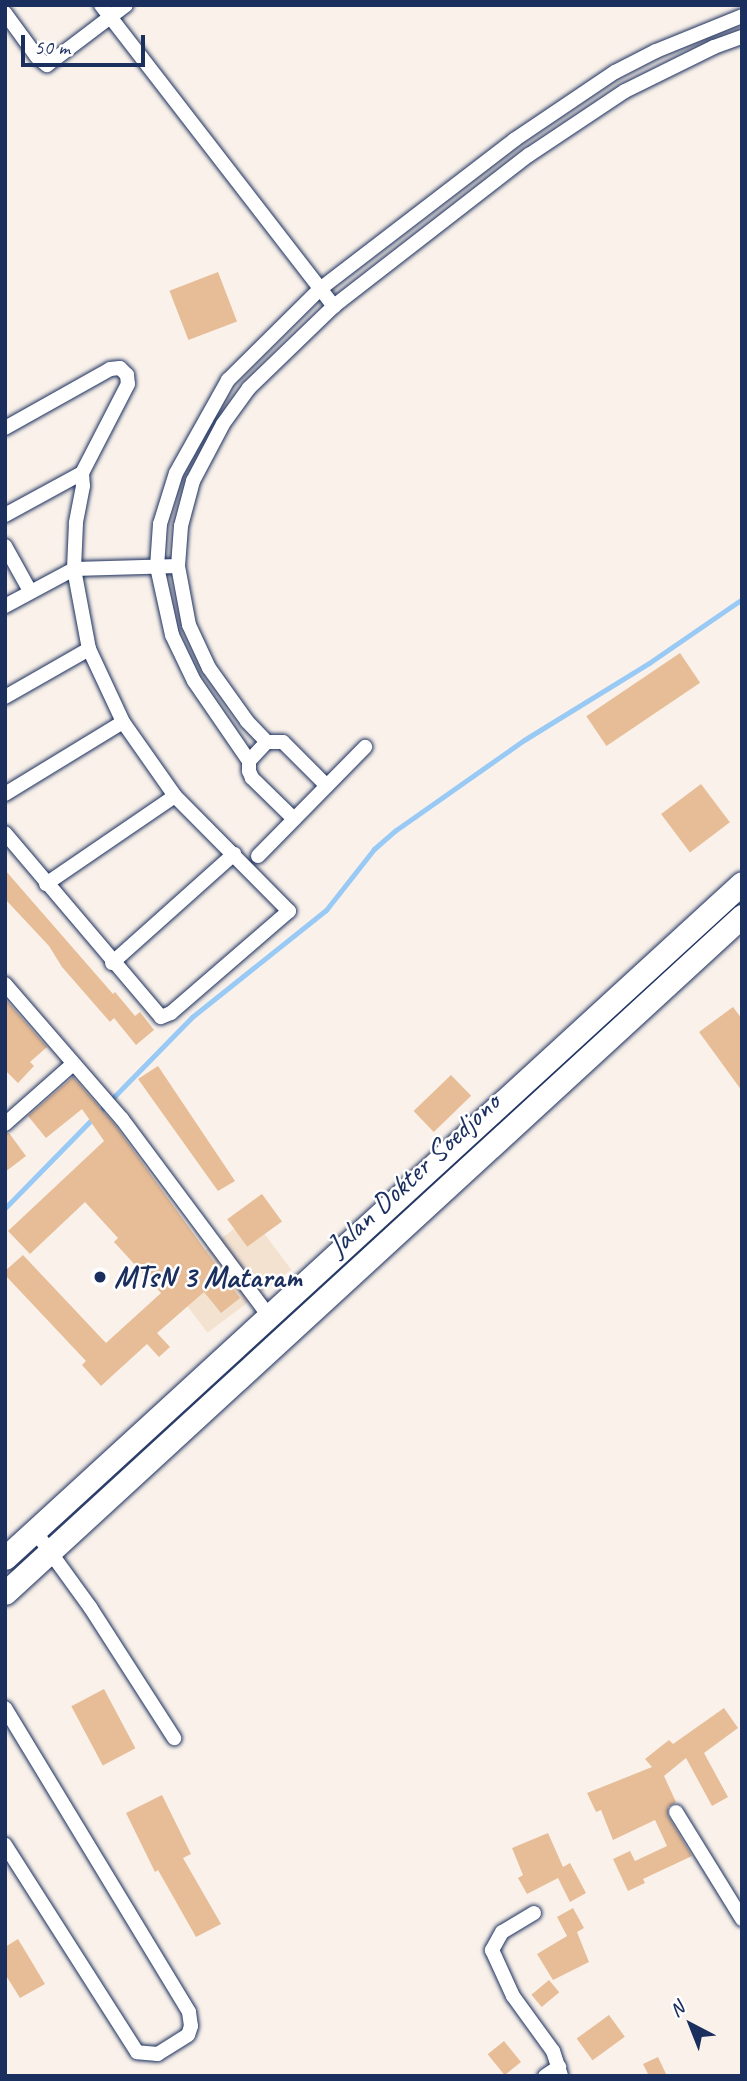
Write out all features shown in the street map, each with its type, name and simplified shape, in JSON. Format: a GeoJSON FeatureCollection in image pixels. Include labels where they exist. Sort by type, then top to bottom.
{"type":"FeatureCollection","features":[{"type":"Feature","properties":{"kind":"highway","name":"Jalan Dokter Soedjono"},"geometry":{"type":"LineString","coordinates":[[5,1558],[742,883]]}},
{"type":"Feature","properties":{"kind":"highway","name":"Jalan Dokter Soedjono"},"geometry":{"type":"LineString","coordinates":[[5,1593],[55,1557],[482,1153],[742,916]]}},
{"type":"Feature","properties":{"kind":"highway"},"geometry":{"type":"LineString","coordinates":[[496,1106],[489,1116],[494,1127],[504,1130],[513,1125]]}},
{"type":"Feature","properties":{"kind":"highway"},"geometry":{"type":"LineString","coordinates":[[465,1134],[475,1130],[484,1134],[488,1144],[482,1153]]}},
{"type":"Feature","properties":{"kind":"street"},"geometry":{"type":"LineString","coordinates":[[101,5],[334,306]]}},
{"type":"Feature","properties":{"kind":"street"},"geometry":{"type":"LineString","coordinates":[[5,13],[37,57],[47,65],[126,5]]}},
{"type":"Feature","properties":{"kind":"street"},"geometry":{"type":"LineString","coordinates":[[294,819],[252,778],[249,761],[194,681],[177,646],[157,567],[160,524],[176,473],[204,419],[228,380],[320,289],[514,140],[615,72],[656,51],[742,16]]}},
{"type":"Feature","properties":{"kind":"street"},"geometry":{"type":"LineString","coordinates":[[267,742],[247,720],[209,668],[189,625],[178,566],[181,526],[193,481],[223,424],[249,388],[334,306],[579,119],[636,85],[742,37]]}},
{"type":"Feature","properties":{"kind":"street"},"geometry":{"type":"LineString","coordinates":[[568,103],[579,119]]}},
{"type":"Feature","properties":{"kind":"street"},"geometry":{"type":"LineString","coordinates":[[5,428],[110,369],[120,368],[127,375],[128,384],[82,473],[74,569],[89,649],[123,722],[175,796],[289,911],[171,1013],[161,1017],[112,963],[5,833]]}},
{"type":"Feature","properties":{"kind":"street"},"geometry":{"type":"LineString","coordinates":[[5,515],[82,473]]}},
{"type":"Feature","properties":{"kind":"street"},"geometry":{"type":"LineString","coordinates":[[5,546],[30,591]]}},
{"type":"Feature","properties":{"kind":"street"},"geometry":{"type":"LineString","coordinates":[[5,606],[74,569],[178,566]]}},
{"type":"Feature","properties":{"kind":"street"},"geometry":{"type":"LineString","coordinates":[[5,697],[89,649]]}},
{"type":"Feature","properties":{"kind":"street"},"geometry":{"type":"LineString","coordinates":[[5,794],[123,722]]}},
{"type":"Feature","properties":{"kind":"street"},"geometry":{"type":"LineString","coordinates":[[249,761],[267,742],[283,742],[327,786]]}},
{"type":"Feature","properties":{"kind":"street"},"geometry":{"type":"LineString","coordinates":[[258,856],[365,747]]}},
{"type":"Feature","properties":{"kind":"street"},"geometry":{"type":"LineString","coordinates":[[46,884],[175,796]]}},
{"type":"Feature","properties":{"kind":"street"},"geometry":{"type":"LineString","coordinates":[[112,963],[234,854]]}},
{"type":"Feature","properties":{"kind":"street"},"geometry":{"type":"LineString","coordinates":[[5,984],[103,1096],[269,1316]]}},
{"type":"Feature","properties":{"kind":"street"},"geometry":{"type":"LineString","coordinates":[[6,1121],[73,1064]]}},
{"type":"Feature","properties":{"kind":"street"},"geometry":{"type":"LineString","coordinates":[[35,1531],[80,1593],[174,1738]]}},
{"type":"Feature","properties":{"kind":"street"},"geometry":{"type":"LineString","coordinates":[[5,1708],[189,2012],[191,2026],[188,2035],[158,2054],[136,2052],[5,1845]]}},
{"type":"Feature","properties":{"kind":"street"},"geometry":{"type":"LineString","coordinates":[[676,1812],[742,1919]]}},
{"type":"Feature","properties":{"kind":"street"},"geometry":{"type":"LineString","coordinates":[[534,1913],[502,1932],[492,1951],[513,1996],[550,2046],[560,2071],[545,2076]]}},
{"type":"Feature","properties":{"kind":"shaded area"},"geometry":{"type":"Polygon","coordinates":[[[251,1216],[291,1270],[207,1333],[167,1279],[251,1216]]]}},
{"type":"Feature","properties":{"kind":"building"},"geometry":{"type":"Polygon","coordinates":[[[218,272],[237,321],[188,340],[169,291],[218,272]]]}},
{"type":"Feature","properties":{"kind":"building"},"geometry":{"type":"Polygon","coordinates":[[[680,653],[700,683],[606,746],[586,716],[680,653]]]}},
{"type":"Feature","properties":{"kind":"building"},"geometry":{"type":"Polygon","coordinates":[[[701,784],[730,822],[690,852],[661,814],[701,784]]]}},
{"type":"Feature","properties":{"kind":"building"},"geometry":{"type":"Polygon","coordinates":[[[5,870],[113,994],[115,992],[135,1016],[140,1012],[154,1030],[136,1045],[114,1018],[110,1022],[62,967],[49,946],[5,899],[5,870]]]}},
{"type":"Feature","properties":{"kind":"building"},"geometry":{"type":"Polygon","coordinates":[[[5,999],[47,1047],[30,1062],[34,1066],[18,1083],[5,1070],[5,999]]]}},
{"type":"Feature","properties":{"kind":"building"},"geometry":{"type":"Polygon","coordinates":[[[733,1007],[742,1019],[742,1091],[699,1032],[733,1007]]]}},
{"type":"Feature","properties":{"kind":"building"},"geometry":{"type":"Polygon","coordinates":[[[158,1066],[235,1181],[218,1191],[138,1079],[158,1066]]]}},
{"type":"Feature","properties":{"kind":"building"},"geometry":{"type":"Polygon","coordinates":[[[451,1075],[471,1096],[434,1132],[414,1111],[451,1075]]]}},
{"type":"Feature","properties":{"kind":"building"},"geometry":{"type":"Polygon","coordinates":[[[73,1077],[115,1125],[240,1298],[221,1313],[204,1292],[157,1333],[170,1347],[159,1357],[147,1344],[101,1386],[82,1365],[86,1361],[5,1275],[5,1271],[23,1255],[106,1343],[161,1293],[114,1242],[118,1238],[85,1202],[30,1254],[8,1231],[104,1141],[82,1109],[46,1138],[28,1116],[73,1077]]]}},
{"type":"Feature","properties":{"kind":"building"},"geometry":{"type":"Polygon","coordinates":[[[5,1133],[9,1133],[26,1156],[5,1172],[5,1133]]]}},
{"type":"Feature","properties":{"kind":"building"},"geometry":{"type":"Polygon","coordinates":[[[262,1194],[282,1222],[247,1247],[227,1219],[262,1194]]]}},
{"type":"Feature","properties":{"kind":"building"},"geometry":{"type":"Polygon","coordinates":[[[104,1689],[135,1748],[103,1766],[71,1706],[104,1689]]]}},
{"type":"Feature","properties":{"kind":"building"},"geometry":{"type":"Polygon","coordinates":[[[724,1708],[738,1728],[704,1753],[728,1797],[712,1806],[686,1758],[664,1776],[676,1802],[668,1807],[668,1816],[692,1856],[643,1879],[645,1883],[628,1891],[613,1859],[630,1851],[635,1861],[667,1846],[655,1820],[613,1840],[601,1810],[596,1812],[587,1793],[652,1767],[645,1759],[669,1740],[673,1744],[724,1708]]]}},
{"type":"Feature","properties":{"kind":"building"},"geometry":{"type":"Polygon","coordinates":[[[162,1795],[191,1854],[183,1858],[221,1924],[196,1937],[158,1870],[155,1872],[126,1813],[162,1795]]]}},
{"type":"Feature","properties":{"kind":"building"},"geometry":{"type":"Polygon","coordinates":[[[548,1833],[563,1867],[570,1863],[586,1893],[570,1902],[558,1878],[527,1894],[518,1878],[523,1875],[512,1848],[548,1833]]]}},
{"type":"Feature","properties":{"kind":"building"},"geometry":{"type":"Polygon","coordinates":[[[573,1908],[584,1928],[577,1932],[589,1962],[553,1980],[537,1954],[567,1936],[557,1917],[573,1908]]]}},
{"type":"Feature","properties":{"kind":"building"},"geometry":{"type":"Polygon","coordinates":[[[18,1939],[45,1984],[20,1998],[5,1974],[5,1947],[18,1939]]]}},
{"type":"Feature","properties":{"kind":"building"},"geometry":{"type":"Polygon","coordinates":[[[549,1980],[559,1992],[542,2007],[531,1995],[549,1980]]]}},
{"type":"Feature","properties":{"kind":"building"},"geometry":{"type":"Polygon","coordinates":[[[609,2015],[625,2037],[593,2060],[577,2039],[609,2015]]]}},
{"type":"Feature","properties":{"kind":"building"},"geometry":{"type":"Polygon","coordinates":[[[504,2041],[521,2062],[505,2075],[488,2054],[504,2041]]]}},
{"type":"Feature","properties":{"kind":"building"},"geometry":{"type":"Polygon","coordinates":[[[658,2057],[667,2076],[649,2076],[643,2064],[658,2057]]]}},
{"type":"Feature","properties":{"kind":"waterway"},"geometry":{"type":"LineString","coordinates":[[5,1208],[192,1017],[326,910],[374,849],[396,830],[524,740],[649,663],[742,599]]}},
{"type":"Feature","properties":{"kind":"place","name":"MTsN 3 Mataram"},"geometry":{"type":"Point","coordinates":[100,1277]}}]}
